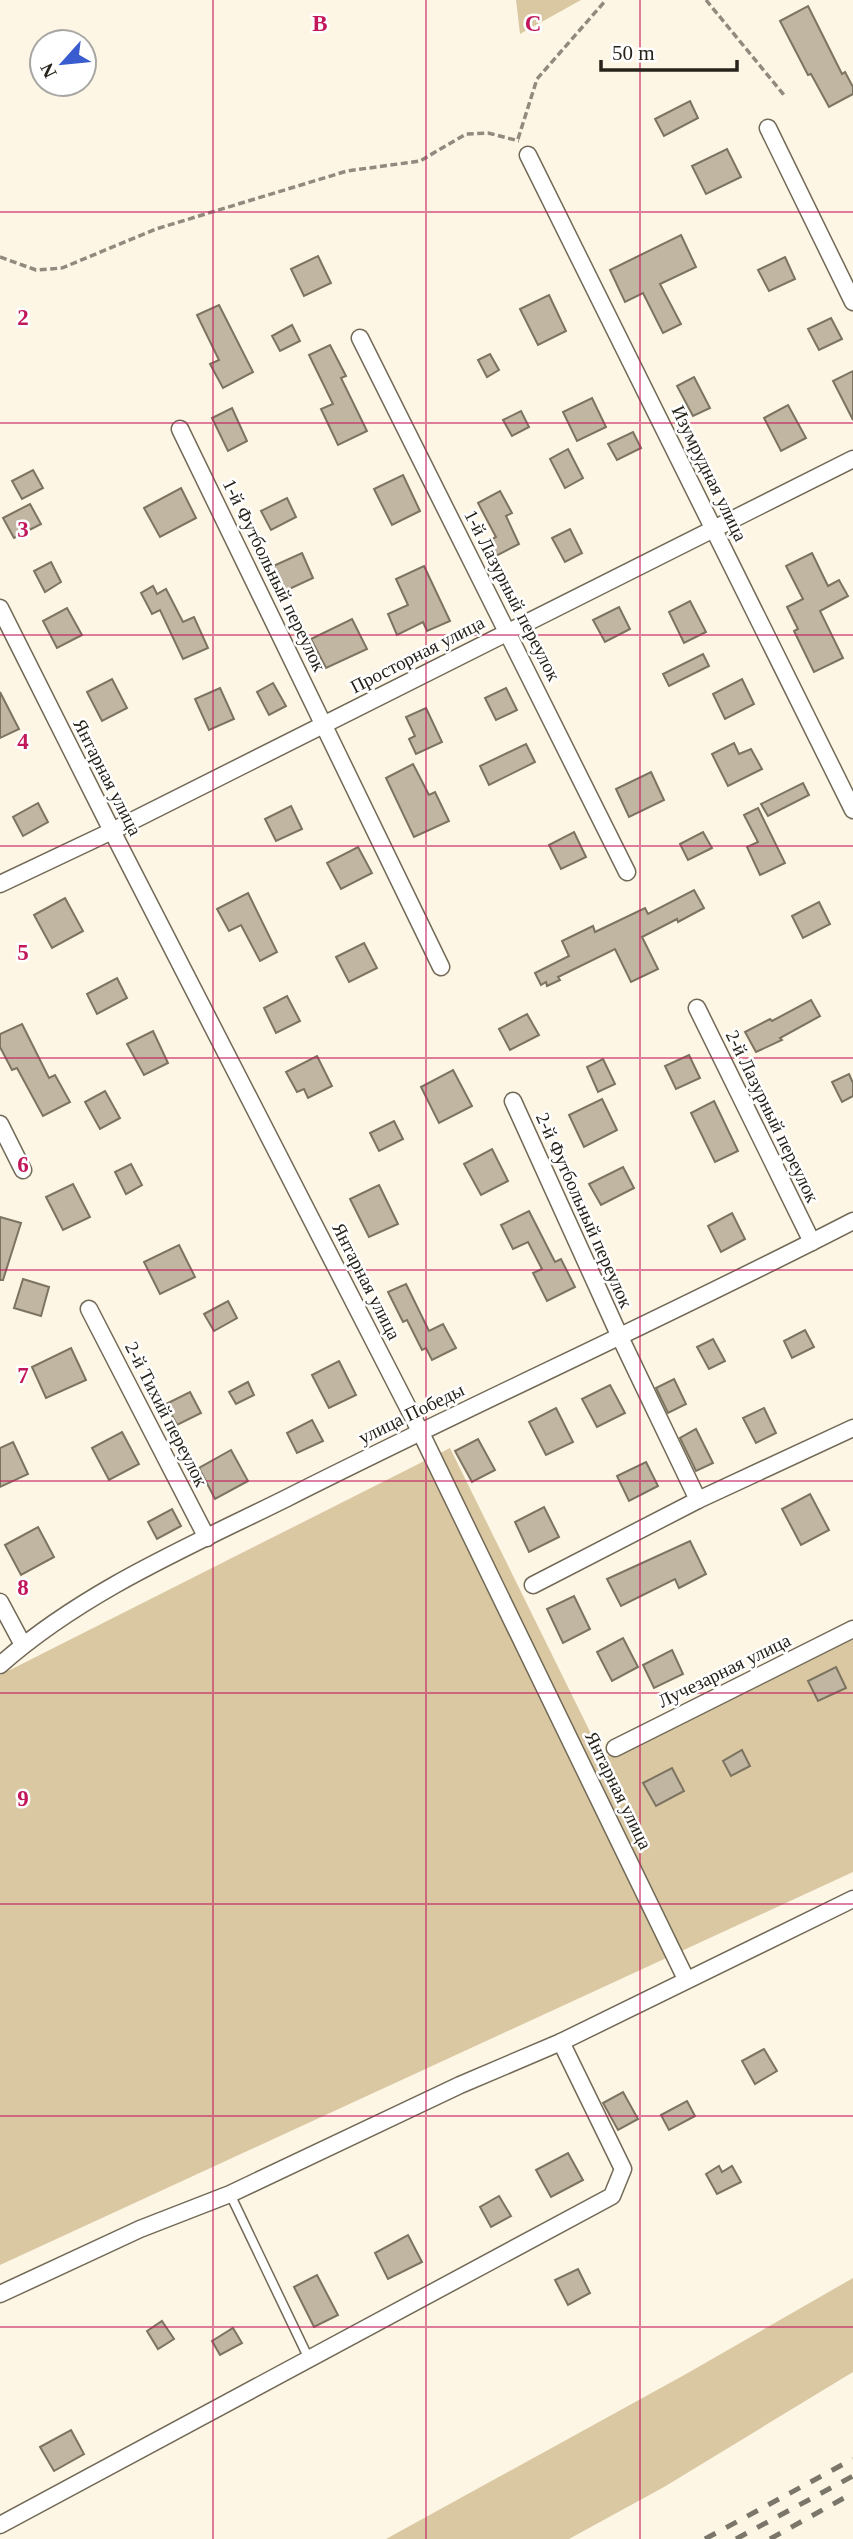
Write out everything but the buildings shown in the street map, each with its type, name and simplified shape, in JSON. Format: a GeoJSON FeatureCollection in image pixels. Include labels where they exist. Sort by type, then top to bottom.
{"type":"FeatureCollection","features":[{"type":"Feature","properties":{"kind":"street"},"geometry":{"type":"LineString","coordinates":[[768,128],[853,302]]}},
{"type":"Feature","properties":{"kind":"street","name":"Изумрудная улица"},"geometry":{"type":"LineString","coordinates":[[528,155],[853,810]]}},
{"type":"Feature","properties":{"kind":"street","name":"1-й Лазурный переулок"},"geometry":{"type":"LineString","coordinates":[[360,338],[627,872]]}},
{"type":"Feature","properties":{"kind":"street","name":"1-й Футбольный переулок"},"geometry":{"type":"LineString","coordinates":[[180,429],[441,967]]}},
{"type":"Feature","properties":{"kind":"street","name":"Просторная улица"},"geometry":{"type":"LineString","coordinates":[[0,884],[112,831],[853,459]]}},
{"type":"Feature","properties":{"kind":"street","name":"Янтарная улица"},"geometry":{"type":"LineString","coordinates":[[0,608],[420,1431],[687,1979]]}},
{"type":"Feature","properties":{"kind":"street","name":"2-й Лазурный переулок"},"geometry":{"type":"LineString","coordinates":[[697,1008],[812,1242]]}},
{"type":"Feature","properties":{"kind":"street","name":"2-й Футбольный переулок"},"geometry":{"type":"LineString","coordinates":[[513,1101],[620,1337],[698,1500]]}},
{"type":"Feature","properties":{"kind":"street"},"geometry":{"type":"LineString","coordinates":[[0,1124],[23,1170]]}},
{"type":"Feature","properties":{"kind":"street","name":"улица Победы"},"geometry":{"type":"LineString","coordinates":[[0,1665],[72,1609],[131,1575],[853,1221]]}},
{"type":"Feature","properties":{"kind":"street","name":"2-й Тихий переулок"},"geometry":{"type":"LineString","coordinates":[[89,1309],[207,1538]]}},
{"type":"Feature","properties":{"kind":"street"},"geometry":{"type":"LineString","coordinates":[[533,1585],[698,1500],[853,1428]]}},
{"type":"Feature","properties":{"kind":"street"},"geometry":{"type":"LineString","coordinates":[[0,1602],[23,1645]]}},
{"type":"Feature","properties":{"kind":"street","name":"Лучезарная улица"},"geometry":{"type":"LineString","coordinates":[[615,1748],[853,1629]]}},
{"type":"Feature","properties":{"kind":"street"},"geometry":{"type":"LineString","coordinates":[[0,2294],[140,2229],[230,2194],[460,2085],[561,2042],[853,1899]]}},
{"type":"Feature","properties":{"kind":"street"},"geometry":{"type":"LineString","coordinates":[[0,2525],[612,2196],[623,2169],[561,2042]]}},
{"type":"Feature","properties":{"kind":"lane"},"geometry":{"type":"LineString","coordinates":[[230,2194],[309,2359]]}},
{"type":"Feature","properties":{"kind":"path"},"geometry":{"type":"LineString","coordinates":[[518,139],[537,79],[606,0]]}},
{"type":"Feature","properties":{"kind":"path"},"geometry":{"type":"LineString","coordinates":[[706,0],[784,96]]}},
{"type":"Feature","properties":{"kind":"path"},"geometry":{"type":"LineString","coordinates":[[0,257],[36,270],[62,268],[156,229],[347,171],[420,161],[466,134],[488,133],[518,139],[528,155]]}},
{"type":"Feature","properties":{"kind":"shaded area"},"geometry":{"type":"Polygon","coordinates":[[[516,0],[581,0],[520,34],[516,0]]]}},
{"type":"Feature","properties":{"kind":"shaded area"},"geometry":{"type":"Polygon","coordinates":[[[450,1448],[603,1758],[853,1633],[853,1872],[0,2265],[0,1675],[450,1448]]]}},
{"type":"Feature","properties":{"kind":"shaded area"},"geometry":{"type":"Polygon","coordinates":[[[853,2278],[853,2372],[664,2487],[569,2539],[386,2539],[686,2374],[853,2278]]]}},
{"type":"Feature","properties":{"kind":"railway"},"geometry":{"type":"LineString","coordinates":[[705,2539],[853,2459]]}},
{"type":"Feature","properties":{"kind":"railway"},"geometry":{"type":"LineString","coordinates":[[736,2539],[853,2476]]}},
{"type":"Feature","properties":{"kind":"railway"},"geometry":{"type":"LineString","coordinates":[[770,2539],[853,2493]]}}]}
